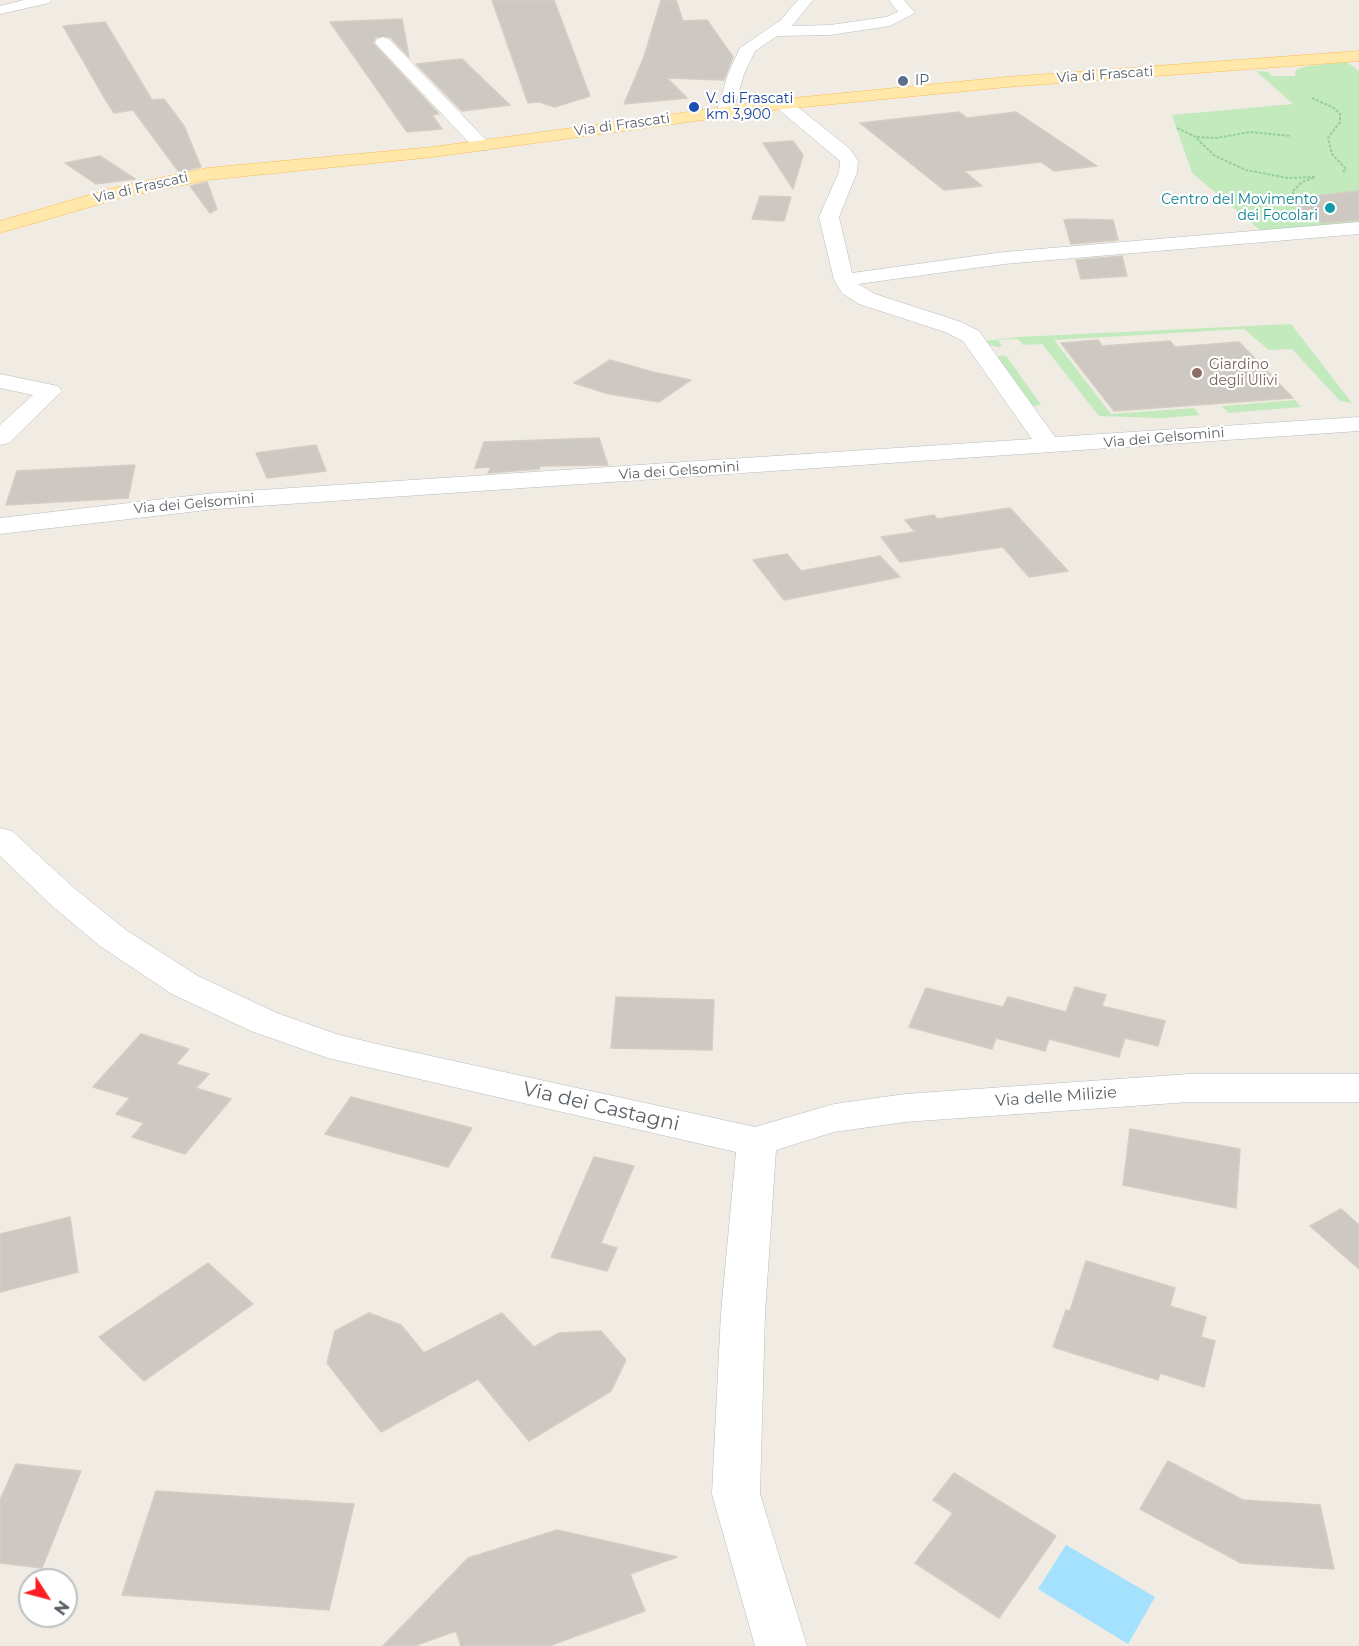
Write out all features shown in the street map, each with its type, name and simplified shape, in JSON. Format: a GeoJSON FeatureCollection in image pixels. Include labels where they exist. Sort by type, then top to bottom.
{"type":"FeatureCollection","features":[{"type":"Feature","properties":{"kind":"main road","name":"Via di Frascati"},"geometry":{"type":"LineString","coordinates":[[0,227],[109,194],[183,178],[482,146],[783,104],[1007,82],[1359,56]]}},
{"type":"Feature","properties":{"kind":"street"},"geometry":{"type":"LineString","coordinates":[[0,10],[44,0]]}},
{"type":"Feature","properties":{"kind":"street"},"geometry":{"type":"LineString","coordinates":[[726,111],[745,52],[756,41],[786,22],[806,0]]}},
{"type":"Feature","properties":{"kind":"street"},"geometry":{"type":"LineString","coordinates":[[773,31],[843,29],[890,21],[907,13],[896,0]]}},
{"type":"Feature","properties":{"kind":"street"},"geometry":{"type":"LineString","coordinates":[[383,42],[482,146]]}},
{"type":"Feature","properties":{"kind":"street"},"geometry":{"type":"LineString","coordinates":[[783,104],[844,153],[850,164],[849,172],[829,217],[848,286]]}},
{"type":"Feature","properties":{"kind":"street"},"geometry":{"type":"LineString","coordinates":[[848,286],[1004,258],[1359,228]]}},
{"type":"Feature","properties":{"kind":"street"},"geometry":{"type":"LineString","coordinates":[[848,286],[971,336],[1049,446]]}},
{"type":"Feature","properties":{"kind":"street"},"geometry":{"type":"LineString","coordinates":[[0,438],[50,391],[4,387]]}},
{"type":"Feature","properties":{"kind":"street","name":"Via dei Gelsomini"},"geometry":{"type":"LineString","coordinates":[[0,526],[215,501],[1359,424]]}},
{"type":"Feature","properties":{"kind":"street","name":"Via dei Castagni"},"geometry":{"type":"LineString","coordinates":[[0,838],[69,902],[123,944],[185,985],[264,1022],[328,1045],[381,1058],[757,1142]]}},
{"type":"Feature","properties":{"kind":"street","name":"Via delle Milizie"},"geometry":{"type":"LineString","coordinates":[[757,1142],[792,1129],[834,1118],[905,1108],[1188,1088],[1359,1088]]}},
{"type":"Feature","properties":{"kind":"street"},"geometry":{"type":"LineString","coordinates":[[757,1142],[743,1313],[736,1494],[780,1646]]}},
{"type":"Feature","properties":{"kind":"path"},"geometry":{"type":"LineString","coordinates":[[1312,98],[1340,114],[1340,122],[1328,138],[1332,154],[1346,169],[1342,173]]}},
{"type":"Feature","properties":{"kind":"path"},"geometry":{"type":"LineString","coordinates":[[1177,128],[1194,136],[1212,139],[1251,132],[1291,136]]}},
{"type":"Feature","properties":{"kind":"path"},"geometry":{"type":"LineString","coordinates":[[1194,136],[1215,156],[1246,170],[1288,178],[1315,177],[1302,182],[1292,192],[1297,197]]}},
{"type":"Feature","properties":{"kind":"green space"},"geometry":{"type":"Polygon","coordinates":[[[1346,61],[1359,71],[1359,224],[1261,231],[1192,173],[1172,115],[1293,104],[1256,71],[1268,72],[1272,76],[1295,76],[1296,70],[1304,67],[1346,61]]]}},
{"type":"Feature","properties":{"kind":"green space"},"geometry":{"type":"Polygon","coordinates":[[[1291,324],[1352,403],[1340,401],[1292,349],[1269,350],[1244,329],[1054,340],[1111,414],[1194,408],[1200,415],[1161,418],[1099,416],[1042,344],[1023,345],[1018,339],[998,340],[1002,346],[999,347],[989,345],[985,341],[1018,337],[1291,324]]]}},
{"type":"Feature","properties":{"kind":"green space"},"geometry":{"type":"Polygon","coordinates":[[[1002,355],[1007,357],[1041,405],[1032,406],[997,357],[1002,355]]]}},
{"type":"Feature","properties":{"kind":"green space"},"geometry":{"type":"Polygon","coordinates":[[[1295,400],[1301,407],[1228,413],[1222,406],[1295,400]]]}},
{"type":"Feature","properties":{"kind":"water"},"geometry":{"type":"Polygon","coordinates":[[[1066,1545],[1155,1597],[1128,1644],[1038,1589],[1066,1545]]]}},
{"type":"Feature","properties":{"kind":"building"},"geometry":{"type":"Polygon","coordinates":[[[492,0],[554,0],[590,96],[555,107],[539,102],[528,103],[492,0]]]}},
{"type":"Feature","properties":{"kind":"building"},"geometry":{"type":"Polygon","coordinates":[[[661,0],[676,0],[683,21],[707,20],[733,57],[724,80],[667,78],[687,98],[624,104],[644,57],[661,0]]]}},
{"type":"Feature","properties":{"kind":"building"},"geometry":{"type":"Polygon","coordinates":[[[402,19],[409,57],[390,37],[376,37],[373,43],[439,114],[432,115],[442,129],[407,132],[330,22],[402,19]]]}},
{"type":"Feature","properties":{"kind":"building"},"geometry":{"type":"Polygon","coordinates":[[[105,22],[152,100],[164,99],[184,126],[201,167],[179,172],[133,110],[114,113],[63,26],[105,22]]]}},
{"type":"Feature","properties":{"kind":"building"},"geometry":{"type":"Polygon","coordinates":[[[462,59],[510,105],[462,111],[416,64],[462,59]]]}},
{"type":"Feature","properties":{"kind":"building"},"geometry":{"type":"Polygon","coordinates":[[[959,112],[967,118],[1016,112],[1097,166],[1054,171],[1041,162],[964,171],[982,186],[944,190],[860,123],[959,112]]]}},
{"type":"Feature","properties":{"kind":"building"},"geometry":{"type":"Polygon","coordinates":[[[793,141],[803,155],[793,189],[763,143],[793,141]]]}},
{"type":"Feature","properties":{"kind":"building"},"geometry":{"type":"Polygon","coordinates":[[[100,156],[135,179],[96,184],[65,163],[100,156]]]}},
{"type":"Feature","properties":{"kind":"building"},"geometry":{"type":"Polygon","coordinates":[[[207,182],[217,209],[210,213],[190,186],[207,182]]]}},
{"type":"Feature","properties":{"kind":"building","name":"Centro del Movimento dei Focolari"},"geometry":{"type":"Polygon","coordinates":[[[1359,191],[1359,220],[1323,223],[1286,199],[1359,191]]]}},
{"type":"Feature","properties":{"kind":"building"},"geometry":{"type":"Polygon","coordinates":[[[760,196],[791,197],[784,221],[752,219],[760,196]]]}},
{"type":"Feature","properties":{"kind":"building"},"geometry":{"type":"Polygon","coordinates":[[[1064,220],[1113,220],[1118,240],[1071,244],[1064,220]]]}},
{"type":"Feature","properties":{"kind":"building"},"geometry":{"type":"Polygon","coordinates":[[[1122,256],[1127,276],[1081,279],[1076,260],[1122,256]]]}},
{"type":"Feature","properties":{"kind":"building"},"geometry":{"type":"Polygon","coordinates":[[[1098,340],[1102,346],[1170,341],[1175,347],[1239,342],[1293,398],[1114,411],[1061,343],[1098,340]]]}},
{"type":"Feature","properties":{"kind":"building"},"geometry":{"type":"Polygon","coordinates":[[[610,360],[691,380],[659,402],[609,394],[574,383],[610,360]]]}},
{"type":"Feature","properties":{"kind":"building"},"geometry":{"type":"Polygon","coordinates":[[[599,438],[608,465],[540,466],[539,469],[488,473],[491,467],[475,468],[484,442],[599,438]]]}},
{"type":"Feature","properties":{"kind":"building"},"geometry":{"type":"Polygon","coordinates":[[[316,445],[326,471],[267,478],[256,453],[316,445]]]}},
{"type":"Feature","properties":{"kind":"building"},"geometry":{"type":"Polygon","coordinates":[[[135,465],[128,498],[6,505],[17,471],[135,465]]]}},
{"type":"Feature","properties":{"kind":"building"},"geometry":{"type":"Polygon","coordinates":[[[1010,508],[1068,571],[1029,577],[1003,547],[900,562],[881,537],[915,532],[905,520],[934,515],[937,519],[1010,508]]]}},
{"type":"Feature","properties":{"kind":"building"},"geometry":{"type":"Polygon","coordinates":[[[787,554],[801,571],[880,556],[900,577],[784,600],[753,560],[787,554]]]}},
{"type":"Feature","properties":{"kind":"building"},"geometry":{"type":"Polygon","coordinates":[[[1075,987],[1106,995],[1102,1006],[1165,1021],[1158,1046],[1125,1038],[1119,1057],[1049,1039],[1045,1051],[996,1038],[992,1049],[909,1027],[926,988],[1003,1007],[1008,997],[1066,1012],[1075,987]]]}},
{"type":"Feature","properties":{"kind":"building"},"geometry":{"type":"Polygon","coordinates":[[[616,997],[714,1000],[712,1050],[611,1048],[616,997]]]}},
{"type":"Feature","properties":{"kind":"building"},"geometry":{"type":"Polygon","coordinates":[[[141,1034],[189,1049],[176,1064],[209,1074],[196,1088],[231,1099],[185,1154],[132,1137],[144,1123],[116,1114],[130,1098],[93,1087],[141,1034]]]}},
{"type":"Feature","properties":{"kind":"building"},"geometry":{"type":"Polygon","coordinates":[[[351,1097],[472,1128],[448,1167],[325,1134],[351,1097]]]}},
{"type":"Feature","properties":{"kind":"building"},"geometry":{"type":"Polygon","coordinates":[[[1130,1129],[1240,1149],[1236,1208],[1123,1185],[1130,1129]]]}},
{"type":"Feature","properties":{"kind":"building"},"geometry":{"type":"Polygon","coordinates":[[[594,1157],[634,1166],[601,1243],[617,1248],[607,1271],[551,1257],[594,1157]]]}},
{"type":"Feature","properties":{"kind":"building"},"geometry":{"type":"Polygon","coordinates":[[[1341,1209],[1359,1225],[1359,1269],[1310,1226],[1341,1209]]]}},
{"type":"Feature","properties":{"kind":"building"},"geometry":{"type":"Polygon","coordinates":[[[70,1217],[78,1272],[0,1292],[0,1234],[70,1217]]]}},
{"type":"Feature","properties":{"kind":"building"},"geometry":{"type":"Polygon","coordinates":[[[1086,1261],[1175,1288],[1170,1306],[1206,1317],[1201,1337],[1215,1341],[1204,1387],[1160,1373],[1158,1380],[1053,1347],[1066,1310],[1070,1311],[1086,1261]]]}},
{"type":"Feature","properties":{"kind":"building"},"geometry":{"type":"Polygon","coordinates":[[[208,1263],[253,1304],[144,1381],[99,1337],[208,1263]]]}},
{"type":"Feature","properties":{"kind":"building"},"geometry":{"type":"Polygon","coordinates":[[[369,1313],[401,1325],[424,1353],[502,1313],[534,1347],[559,1333],[601,1331],[626,1360],[611,1391],[529,1441],[478,1379],[381,1432],[327,1363],[335,1331],[369,1313]]]}},
{"type":"Feature","properties":{"kind":"building"},"geometry":{"type":"Polygon","coordinates":[[[1168,1461],[1243,1500],[1320,1505],[1334,1569],[1241,1563],[1140,1509],[1168,1461]]]}},
{"type":"Feature","properties":{"kind":"building"},"geometry":{"type":"Polygon","coordinates":[[[16,1464],[81,1471],[42,1568],[0,1563],[0,1500],[16,1464]]]}},
{"type":"Feature","properties":{"kind":"building"},"geometry":{"type":"Polygon","coordinates":[[[954,1473],[1056,1536],[999,1618],[915,1563],[953,1513],[933,1500],[954,1473]]]}},
{"type":"Feature","properties":{"kind":"building"},"geometry":{"type":"Polygon","coordinates":[[[156,1491],[354,1504],[329,1610],[122,1595],[156,1491]]]}},
{"type":"Feature","properties":{"kind":"building"},"geometry":{"type":"Polygon","coordinates":[[[557,1530],[677,1557],[630,1574],[645,1611],[549,1646],[461,1646],[456,1631],[414,1646],[383,1646],[468,1558],[557,1530]]]}},
{"type":"Feature","properties":{"kind":"place","name":"IP"},"geometry":{"type":"Point","coordinates":[903,81]}},
{"type":"Feature","properties":{"kind":"place","name":"V. di Frascati km 3,900"},"geometry":{"type":"Point","coordinates":[694,107]}},
{"type":"Feature","properties":{"kind":"place","name":"Centro del Movimento dei Focolari"},"geometry":{"type":"Point","coordinates":[1330,208]}},
{"type":"Feature","properties":{"kind":"place","name":"Giardino degli Ulivi"},"geometry":{"type":"Point","coordinates":[1197,373]}}]}
